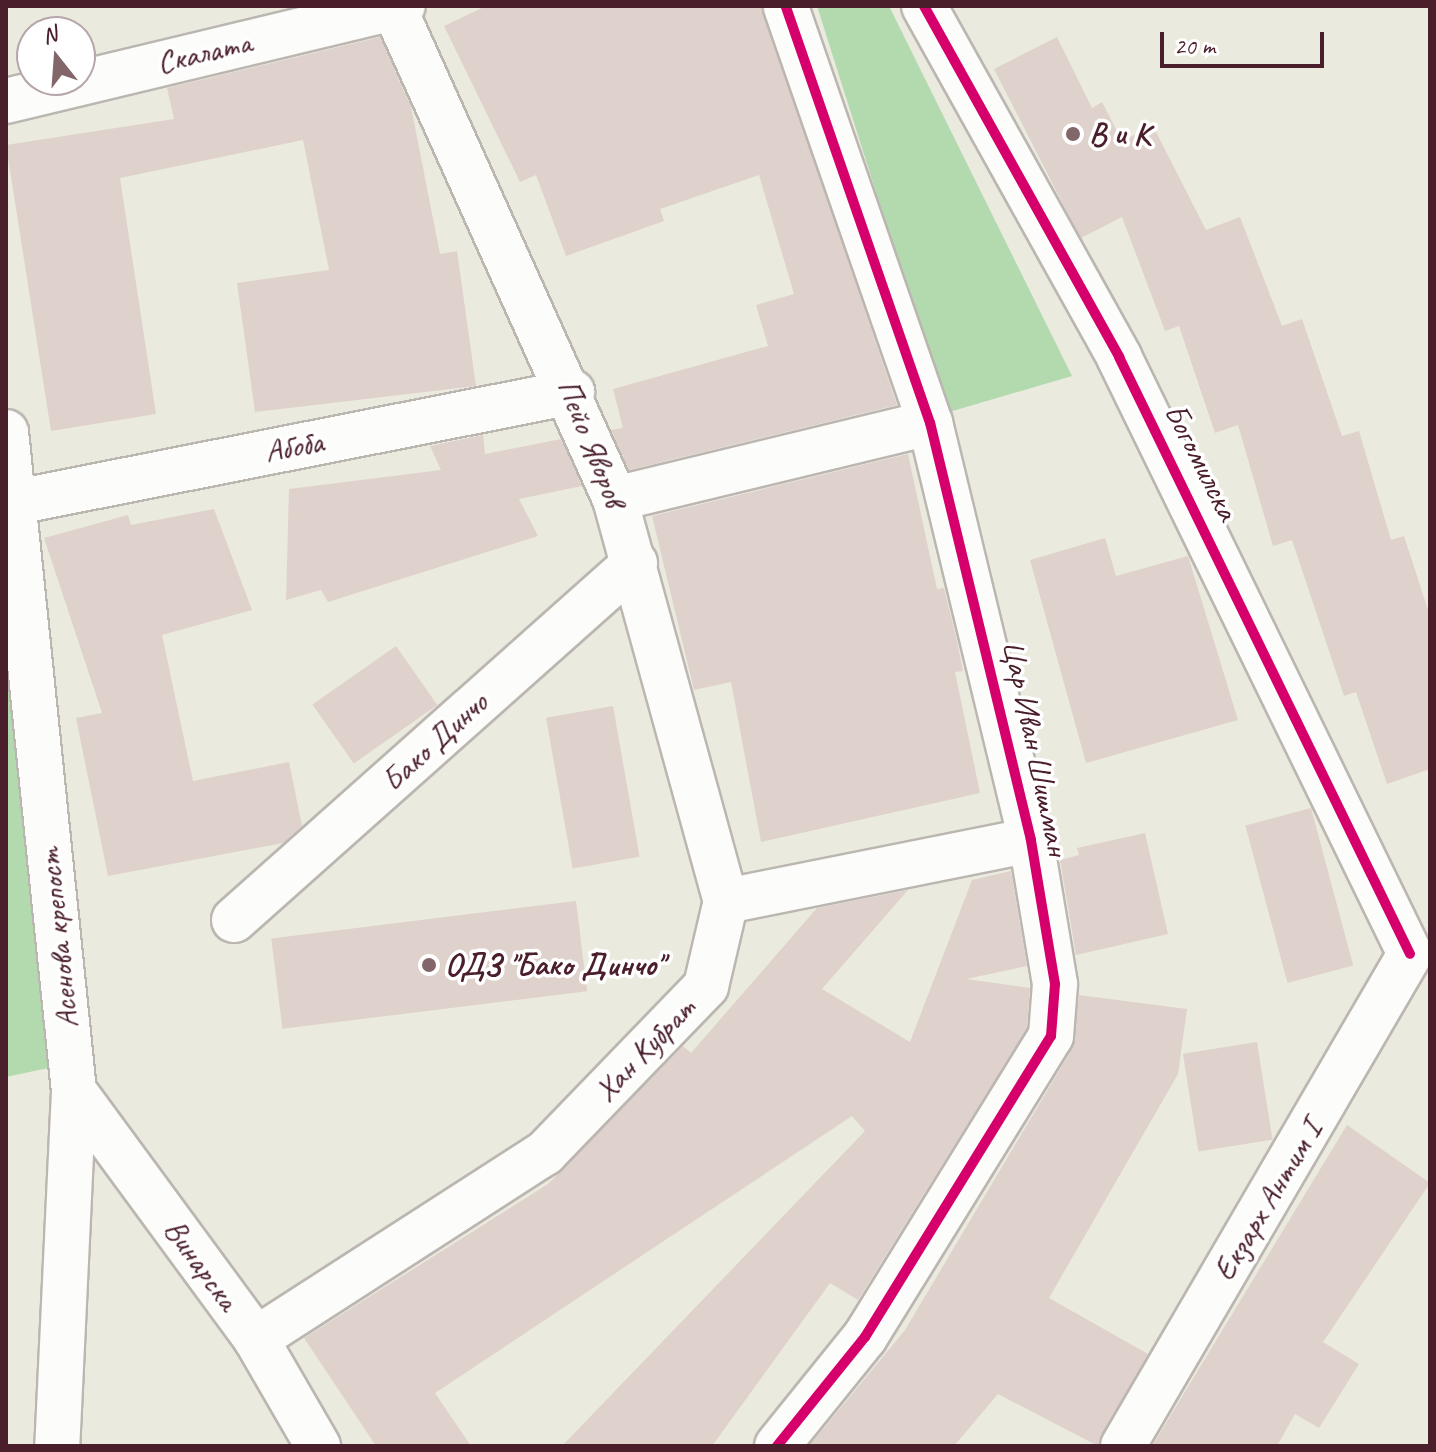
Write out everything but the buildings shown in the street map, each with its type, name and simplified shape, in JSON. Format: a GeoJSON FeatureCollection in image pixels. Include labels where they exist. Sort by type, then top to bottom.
{"type":"FeatureCollection","features":[{"type":"Feature","properties":{"kind":"street","name":"Цар Иван Шишман"},"geometry":{"type":"LineString","coordinates":[[777,1446],[865,1337],[1051,1036],[1055,984],[1031,840],[930,423],[786,6]]}},
{"type":"Feature","properties":{"kind":"street","name":"Богомилска"},"geometry":{"type":"LineString","coordinates":[[924,6],[1119,357],[1420,958]]}},
{"type":"Feature","properties":{"kind":"street","name":"Скалата"},"geometry":{"type":"LineString","coordinates":[[6,101],[399,7]]}},
{"type":"Feature","properties":{"kind":"street","name":"Пейо Яворов"},"geometry":{"type":"LineString","coordinates":[[399,7],[572,392],[615,499],[726,901]]}},
{"type":"Feature","properties":{"kind":"street","name":"Абоба"},"geometry":{"type":"LineString","coordinates":[[16,502],[572,392]]}},
{"type":"Feature","properties":{"kind":"street"},"geometry":{"type":"LineString","coordinates":[[615,499],[930,423]]}},
{"type":"Feature","properties":{"kind":"street","name":"Асенова крепост"},"geometry":{"type":"LineString","coordinates":[[6,432],[16,502],[74,1091],[57,1446]]}},
{"type":"Feature","properties":{"kind":"street","name":"Бако Динчо"},"geometry":{"type":"LineString","coordinates":[[234,920],[635,563]]}},
{"type":"Feature","properties":{"kind":"street"},"geometry":{"type":"LineString","coordinates":[[726,901],[1031,840]]}},
{"type":"Feature","properties":{"kind":"street","name":"Хан Кубрат"},"geometry":{"type":"LineString","coordinates":[[256,1339],[545,1153],[706,986],[726,901]]}},
{"type":"Feature","properties":{"kind":"street","name":"Екзарх Антим I"},"geometry":{"type":"LineString","coordinates":[[1123,1446],[1420,958]]}},
{"type":"Feature","properties":{"kind":"street","name":"Винарска"},"geometry":{"type":"LineString","coordinates":[[74,1091],[256,1339],[318,1446]]}},
{"type":"Feature","properties":{"kind":"green space"},"geometry":{"type":"Polygon","coordinates":[[[817,6],[889,6],[1072,376],[946,413],[817,6]]]}},
{"type":"Feature","properties":{"kind":"green space"},"geometry":{"type":"Polygon","coordinates":[[[6,597],[58,1066],[6,1077],[6,597]]]}},
{"type":"Feature","properties":{"kind":"cycle path"},"geometry":{"type":"LineString","coordinates":[[777,1446],[865,1337],[1051,1036],[1055,984],[1031,840],[930,423],[786,6]]}},
{"type":"Feature","properties":{"kind":"cycle path"},"geometry":{"type":"LineString","coordinates":[[924,6],[1119,357],[1410,954]]}},
{"type":"Feature","properties":{"kind":"place","name":"В и К"},"geometry":{"type":"Point","coordinates":[1073,134]}},
{"type":"Feature","properties":{"kind":"place","name":"ОДЗ \"Бако Динчо\""},"geometry":{"type":"Point","coordinates":[429,965]}}]}
